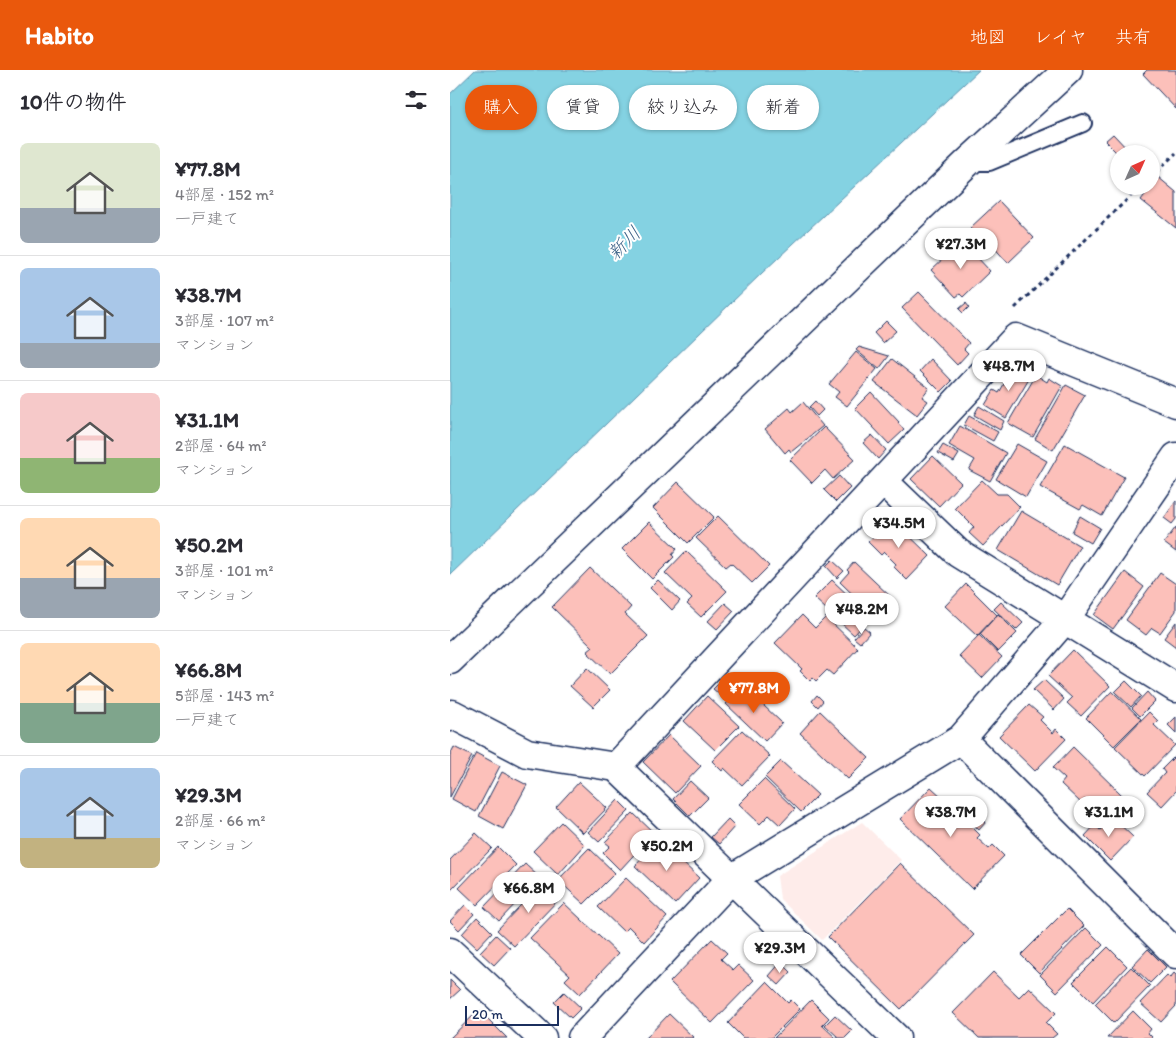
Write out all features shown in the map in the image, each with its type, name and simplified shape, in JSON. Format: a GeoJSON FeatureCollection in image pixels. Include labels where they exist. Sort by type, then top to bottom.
{"type":"FeatureCollection","features":[{"type":"Feature","properties":{"kind":"street"},"geometry":{"type":"LineString","coordinates":[[450,660],[968,162],[1068,70]]}},
{"type":"Feature","properties":{"kind":"street"},"geometry":{"type":"LineString","coordinates":[[616,767],[1016,338],[1176,403]]}},
{"type":"Feature","properties":{"kind":"street"},"geometry":{"type":"LineString","coordinates":[[582,1038],[731,879],[961,739],[1065,619],[1176,457]]}},
{"type":"Feature","properties":{"kind":"street"},"geometry":{"type":"LineString","coordinates":[[883,481],[958,553],[1176,688]]}},
{"type":"Feature","properties":{"kind":"street"},"geometry":{"type":"LineString","coordinates":[[450,717],[452,714],[527,753],[616,767],[896,1038]]}},
{"type":"Feature","properties":{"kind":"street"},"geometry":{"type":"LineString","coordinates":[[961,739],[1176,954]]}},
{"type":"Feature","properties":{"kind":"street"},"geometry":{"type":"LineString","coordinates":[[450,952],[542,1038]]}},
{"type":"Feature","properties":{"kind":"lane"},"geometry":{"type":"LineString","coordinates":[[968,162],[989,162],[1083,123]]}},
{"type":"Feature","properties":{"kind":"path"},"geometry":{"type":"LineString","coordinates":[[1160,168],[1176,153]]}},
{"type":"Feature","properties":{"kind":"path"},"geometry":{"type":"LineString","coordinates":[[1016,338],[1004,321],[1021,300],[1132,195]]}},
{"type":"Feature","properties":{"kind":"shaded area"},"geometry":{"type":"Polygon","coordinates":[[[862,822],[901,860],[822,940],[780,899],[777,876],[862,822]]]}},
{"type":"Feature","properties":{"kind":"water","name":"新川"},"geometry":{"type":"Polygon","coordinates":[[[475,70],[979,70],[762,273],[450,575],[450,94],[475,70]]]}},
{"type":"Feature","properties":{"kind":"building"},"geometry":{"type":"Polygon","coordinates":[[[1147,70],[1176,70],[1176,109],[1143,74],[1147,70]]]}},
{"type":"Feature","properties":{"kind":"building"},"geometry":{"type":"Polygon","coordinates":[[[1113,134],[1123,145],[1110,146],[1105,141],[1113,134]]]}},
{"type":"Feature","properties":{"kind":"building"},"geometry":{"type":"Polygon","coordinates":[[[1160,179],[1176,192],[1176,228],[1141,200],[1145,195],[1160,195],[1160,179]]]}},
{"type":"Feature","properties":{"kind":"building"},"geometry":{"type":"Polygon","coordinates":[[[999,201],[1034,238],[1008,263],[990,243],[987,246],[970,228],[999,201]]]}},
{"type":"Feature","properties":{"kind":"building"},"geometry":{"type":"Polygon","coordinates":[[[962,241],[990,271],[963,297],[960,294],[956,297],[931,270],[962,241]]]}},
{"type":"Feature","properties":{"kind":"building"},"geometry":{"type":"Polygon","coordinates":[[[919,292],[969,343],[964,349],[968,353],[957,365],[902,308],[919,292]]]}},
{"type":"Feature","properties":{"kind":"building"},"geometry":{"type":"Polygon","coordinates":[[[966,303],[969,307],[963,313],[959,309],[966,303]]]}},
{"type":"Feature","properties":{"kind":"building"},"geometry":{"type":"Polygon","coordinates":[[[886,321],[896,331],[883,343],[874,333],[886,321]]]}},
{"type":"Feature","properties":{"kind":"building"},"geometry":{"type":"Polygon","coordinates":[[[859,347],[889,356],[879,369],[856,350],[859,347]]]}},
{"type":"Feature","properties":{"kind":"building"},"geometry":{"type":"Polygon","coordinates":[[[856,352],[877,369],[847,406],[835,397],[839,392],[829,384],[856,352]]]}},
{"type":"Feature","properties":{"kind":"building"},"geometry":{"type":"Polygon","coordinates":[[[892,359],[929,388],[922,397],[928,401],[917,415],[874,382],[892,359]]]}},
{"type":"Feature","properties":{"kind":"building"},"geometry":{"type":"Polygon","coordinates":[[[931,359],[952,381],[941,392],[920,371],[931,359]]]}},
{"type":"Feature","properties":{"kind":"building"},"geometry":{"type":"Polygon","coordinates":[[[1015,364],[1032,374],[1006,418],[985,405],[994,390],[999,393],[1015,364]]]}},
{"type":"Feature","properties":{"kind":"building"},"geometry":{"type":"Polygon","coordinates":[[[1036,375],[1047,382],[1049,378],[1062,386],[1033,437],[1008,423],[1036,375]]]}},
{"type":"Feature","properties":{"kind":"building"},"geometry":{"type":"Polygon","coordinates":[[[1066,385],[1085,395],[1053,450],[1035,439],[1066,385]]]}},
{"type":"Feature","properties":{"kind":"building"},"geometry":{"type":"Polygon","coordinates":[[[871,392],[904,430],[889,444],[855,408],[871,392]]]}},
{"type":"Feature","properties":{"kind":"building"},"geometry":{"type":"Polygon","coordinates":[[[815,401],[823,410],[817,416],[809,407],[815,401]]]}},
{"type":"Feature","properties":{"kind":"building"},"geometry":{"type":"Polygon","coordinates":[[[803,402],[823,426],[791,452],[789,449],[785,453],[765,429],[789,408],[792,412],[803,402]]]}},
{"type":"Feature","properties":{"kind":"building"},"geometry":{"type":"Polygon","coordinates":[[[979,406],[1004,421],[1000,430],[974,415],[979,406]]]}},
{"type":"Feature","properties":{"kind":"building"},"geometry":{"type":"Polygon","coordinates":[[[969,416],[998,432],[993,441],[964,425],[969,416]]]}},
{"type":"Feature","properties":{"kind":"building"},"geometry":{"type":"Polygon","coordinates":[[[960,426],[1006,453],[990,481],[969,470],[975,460],[949,445],[960,426]]]}},
{"type":"Feature","properties":{"kind":"building"},"geometry":{"type":"Polygon","coordinates":[[[824,427],[855,459],[833,479],[825,470],[812,483],[790,460],[824,427]]]}},
{"type":"Feature","properties":{"kind":"building"},"geometry":{"type":"Polygon","coordinates":[[[872,435],[886,450],[878,459],[863,443],[872,435]]]}},
{"type":"Feature","properties":{"kind":"building"},"geometry":{"type":"Polygon","coordinates":[[[1017,444],[1047,461],[1026,497],[996,479],[1017,444]]]}},
{"type":"Feature","properties":{"kind":"building"},"geometry":{"type":"Polygon","coordinates":[[[1065,444],[1124,477],[1102,516],[1083,505],[1080,509],[1040,487],[1065,444]]]}},
{"type":"Feature","properties":{"kind":"building"},"geometry":{"type":"Polygon","coordinates":[[[943,445],[959,454],[954,462],[938,453],[943,445]]]}},
{"type":"Feature","properties":{"kind":"building"},"geometry":{"type":"Polygon","coordinates":[[[933,456],[961,483],[939,506],[911,479],[933,456]]]}},
{"type":"Feature","properties":{"kind":"building"},"geometry":{"type":"Polygon","coordinates":[[[839,476],[850,488],[836,502],[824,490],[839,476]]]}},
{"type":"Feature","properties":{"kind":"building"},"geometry":{"type":"Polygon","coordinates":[[[982,480],[997,494],[1007,494],[1020,507],[983,546],[969,533],[974,527],[955,508],[982,480]]]}},
{"type":"Feature","properties":{"kind":"building"},"geometry":{"type":"Polygon","coordinates":[[[678,482],[714,517],[688,543],[653,508],[678,482]]]}},
{"type":"Feature","properties":{"kind":"building"},"geometry":{"type":"Polygon","coordinates":[[[1176,501],[1176,519],[1172,524],[1164,518],[1176,501]]]}},
{"type":"Feature","properties":{"kind":"building"},"geometry":{"type":"Polygon","coordinates":[[[1021,511],[1080,546],[1057,585],[998,550],[1021,511]]]}},
{"type":"Feature","properties":{"kind":"building"},"geometry":{"type":"Polygon","coordinates":[[[718,516],[769,566],[752,583],[731,563],[726,567],[696,538],[718,516]]]}},
{"type":"Feature","properties":{"kind":"building"},"geometry":{"type":"Polygon","coordinates":[[[1080,516],[1100,528],[1091,543],[1072,532],[1080,516]]]}},
{"type":"Feature","properties":{"kind":"building"},"geometry":{"type":"Polygon","coordinates":[[[891,518],[930,556],[907,580],[894,567],[896,564],[884,552],[881,555],[868,542],[891,518]]]}},
{"type":"Feature","properties":{"kind":"building"},"geometry":{"type":"Polygon","coordinates":[[[649,522],[677,549],[672,555],[674,557],[652,579],[622,549],[649,522]]]}},
{"type":"Feature","properties":{"kind":"building"},"geometry":{"type":"Polygon","coordinates":[[[1176,527],[1176,552],[1164,543],[1176,527]]]}},
{"type":"Feature","properties":{"kind":"building"},"geometry":{"type":"Polygon","coordinates":[[[686,551],[727,591],[701,617],[687,604],[692,599],[665,573],[686,551]]]}},
{"type":"Feature","properties":{"kind":"building"},"geometry":{"type":"Polygon","coordinates":[[[832,560],[844,571],[837,578],[826,566],[832,560]]]}},
{"type":"Feature","properties":{"kind":"building"},"geometry":{"type":"Polygon","coordinates":[[[854,562],[894,600],[877,618],[840,582],[849,572],[847,570],[854,562]]]}},
{"type":"Feature","properties":{"kind":"building"},"geometry":{"type":"Polygon","coordinates":[[[590,568],[631,607],[625,614],[648,636],[610,674],[587,652],[593,647],[552,607],[590,568]]]}},
{"type":"Feature","properties":{"kind":"building"},"geometry":{"type":"Polygon","coordinates":[[[1125,572],[1144,587],[1113,629],[1094,615],[1125,572]]]}},
{"type":"Feature","properties":{"kind":"building"},"geometry":{"type":"Polygon","coordinates":[[[1160,573],[1176,584],[1176,611],[1160,633],[1152,628],[1146,635],[1126,620],[1160,573]]]}},
{"type":"Feature","properties":{"kind":"building"},"geometry":{"type":"Polygon","coordinates":[[[658,580],[680,601],[672,610],[650,588],[658,580]]]}},
{"type":"Feature","properties":{"kind":"building"},"geometry":{"type":"Polygon","coordinates":[[[832,580],[871,617],[854,635],[814,598],[832,580]]]}},
{"type":"Feature","properties":{"kind":"building"},"geometry":{"type":"Polygon","coordinates":[[[966,584],[997,615],[977,636],[945,606],[966,584]]]}},
{"type":"Feature","properties":{"kind":"building"},"geometry":{"type":"Polygon","coordinates":[[[1001,602],[1023,623],[1016,630],[994,609],[1001,602]]]}},
{"type":"Feature","properties":{"kind":"building"},"geometry":{"type":"Polygon","coordinates":[[[725,603],[734,611],[717,629],[708,621],[725,603]]]}},
{"type":"Feature","properties":{"kind":"building"},"geometry":{"type":"Polygon","coordinates":[[[891,604],[895,608],[883,621],[879,617],[891,604]]]}},
{"type":"Feature","properties":{"kind":"building"},"geometry":{"type":"Polygon","coordinates":[[[998,614],[1017,633],[998,652],[980,634],[998,614]]]}},
{"type":"Feature","properties":{"kind":"building"},"geometry":{"type":"Polygon","coordinates":[[[802,615],[815,628],[826,617],[858,648],[833,675],[827,670],[816,681],[813,678],[810,681],[800,671],[802,669],[775,643],[802,615]]]}},
{"type":"Feature","properties":{"kind":"building"},"geometry":{"type":"Polygon","coordinates":[[[1176,622],[1176,647],[1164,638],[1176,622]]]}},
{"type":"Feature","properties":{"kind":"building"},"geometry":{"type":"Polygon","coordinates":[[[864,627],[870,632],[860,643],[854,638],[864,627]]]}},
{"type":"Feature","properties":{"kind":"building"},"geometry":{"type":"Polygon","coordinates":[[[979,635],[1002,657],[982,678],[959,656],[979,635]]]}},
{"type":"Feature","properties":{"kind":"building"},"geometry":{"type":"Polygon","coordinates":[[[1073,650],[1110,686],[1081,716],[1067,703],[1072,698],[1048,676],[1073,650]]]}},
{"type":"Feature","properties":{"kind":"building"},"geometry":{"type":"Polygon","coordinates":[[[587,668],[610,690],[593,707],[570,686],[587,668]]]}},
{"type":"Feature","properties":{"kind":"building"},"geometry":{"type":"Polygon","coordinates":[[[727,675],[738,685],[725,699],[713,689],[727,675]]]}},
{"type":"Feature","properties":{"kind":"building"},"geometry":{"type":"Polygon","coordinates":[[[1044,680],[1064,699],[1054,710],[1033,690],[1044,680]]]}},
{"type":"Feature","properties":{"kind":"building"},"geometry":{"type":"Polygon","coordinates":[[[1126,681],[1141,696],[1131,707],[1115,692],[1126,681]]]}},
{"type":"Feature","properties":{"kind":"building"},"geometry":{"type":"Polygon","coordinates":[[[743,686],[782,723],[765,741],[726,704],[743,686]]]}},
{"type":"Feature","properties":{"kind":"building"},"geometry":{"type":"Polygon","coordinates":[[[1112,691],[1141,719],[1114,746],[1086,718],[1112,691]]]}},
{"type":"Feature","properties":{"kind":"building"},"geometry":{"type":"Polygon","coordinates":[[[1147,692],[1155,701],[1140,716],[1132,708],[1147,692]]]}},
{"type":"Feature","properties":{"kind":"building"},"geometry":{"type":"Polygon","coordinates":[[[817,695],[823,701],[818,707],[812,701],[817,695]]]}},
{"type":"Feature","properties":{"kind":"building"},"geometry":{"type":"Polygon","coordinates":[[[707,696],[739,726],[715,750],[684,721],[707,696]]]}},
{"type":"Feature","properties":{"kind":"building"},"geometry":{"type":"Polygon","coordinates":[[[1029,705],[1043,717],[1040,720],[1053,733],[1056,729],[1066,739],[1035,771],[999,736],[1029,705]]]}},
{"type":"Feature","properties":{"kind":"building"},"geometry":{"type":"Polygon","coordinates":[[[820,711],[869,758],[848,779],[800,733],[820,711]]]}},
{"type":"Feature","properties":{"kind":"building"},"geometry":{"type":"Polygon","coordinates":[[[1149,712],[1158,721],[1154,725],[1175,745],[1145,776],[1115,747],[1149,712]]]}},
{"type":"Feature","properties":{"kind":"building"},"geometry":{"type":"Polygon","coordinates":[[[1176,717],[1176,733],[1168,725],[1176,717]]]}},
{"type":"Feature","properties":{"kind":"building"},"geometry":{"type":"Polygon","coordinates":[[[742,730],[770,756],[742,785],[724,768],[722,771],[712,761],[742,730]]]}},
{"type":"Feature","properties":{"kind":"building"},"geometry":{"type":"Polygon","coordinates":[[[669,735],[701,766],[675,793],[643,762],[669,735]]]}},
{"type":"Feature","properties":{"kind":"building"},"geometry":{"type":"Polygon","coordinates":[[[454,747],[472,756],[450,797],[450,755],[454,747]]]}},
{"type":"Feature","properties":{"kind":"building"},"geometry":{"type":"Polygon","coordinates":[[[1073,747],[1122,795],[1102,815],[1085,799],[1081,803],[1061,784],[1065,779],[1053,768],[1073,747]]]}},
{"type":"Feature","properties":{"kind":"building"},"geometry":{"type":"Polygon","coordinates":[[[476,753],[500,766],[476,812],[452,799],[476,753]]]}},
{"type":"Feature","properties":{"kind":"building"},"geometry":{"type":"Polygon","coordinates":[[[1176,755],[1176,791],[1162,806],[1147,792],[1165,773],[1162,769],[1176,755]]]}},
{"type":"Feature","properties":{"kind":"building"},"geometry":{"type":"Polygon","coordinates":[[[781,761],[818,795],[801,812],[765,777],[781,761]]]}},
{"type":"Feature","properties":{"kind":"building"},"geometry":{"type":"Polygon","coordinates":[[[502,772],[527,785],[503,829],[479,816],[502,772]]]}},
{"type":"Feature","properties":{"kind":"building"},"geometry":{"type":"Polygon","coordinates":[[[764,779],[795,809],[780,825],[769,815],[760,824],[739,804],[764,779]]]}},
{"type":"Feature","properties":{"kind":"building"},"geometry":{"type":"Polygon","coordinates":[[[690,781],[708,798],[690,816],[673,799],[690,781]]]}},
{"type":"Feature","properties":{"kind":"building"},"geometry":{"type":"Polygon","coordinates":[[[579,782],[607,808],[583,833],[556,807],[579,782]]]}},
{"type":"Feature","properties":{"kind":"building"},"geometry":{"type":"Polygon","coordinates":[[[931,787],[943,798],[940,801],[953,814],[956,811],[980,835],[977,838],[989,849],[993,845],[1004,856],[972,889],[900,819],[931,787]]]}},
{"type":"Feature","properties":{"kind":"building"},"geometry":{"type":"Polygon","coordinates":[[[962,798],[986,822],[979,830],[955,806],[962,798]]]}},
{"type":"Feature","properties":{"kind":"building"},"geometry":{"type":"Polygon","coordinates":[[[618,800],[629,811],[599,842],[588,832],[618,800]]]}},
{"type":"Feature","properties":{"kind":"building"},"geometry":{"type":"Polygon","coordinates":[[[633,813],[654,833],[620,870],[603,853],[610,846],[605,842],[633,813]]]}},
{"type":"Feature","properties":{"kind":"building"},"geometry":{"type":"Polygon","coordinates":[[[1112,817],[1133,837],[1110,861],[1085,836],[1095,825],[1100,830],[1112,817]]]}},
{"type":"Feature","properties":{"kind":"building"},"geometry":{"type":"Polygon","coordinates":[[[728,819],[735,826],[719,844],[711,837],[728,819]]]}},
{"type":"Feature","properties":{"kind":"building"},"geometry":{"type":"Polygon","coordinates":[[[561,822],[585,845],[558,875],[533,851],[561,822]]]}},
{"type":"Feature","properties":{"kind":"building"},"geometry":{"type":"Polygon","coordinates":[[[476,833],[492,848],[450,891],[450,860],[476,833]]]}},
{"type":"Feature","properties":{"kind":"building"},"geometry":{"type":"Polygon","coordinates":[[[659,840],[699,878],[675,904],[635,866],[659,840]]]}},
{"type":"Feature","properties":{"kind":"building"},"geometry":{"type":"Polygon","coordinates":[[[498,847],[516,865],[477,905],[459,888],[498,847]]]}},
{"type":"Feature","properties":{"kind":"building"},"geometry":{"type":"Polygon","coordinates":[[[589,848],[615,873],[584,904],[558,880],[589,848]]]}},
{"type":"Feature","properties":{"kind":"building"},"geometry":{"type":"Polygon","coordinates":[[[900,863],[974,935],[901,1009],[828,937],[900,863]]]}},
{"type":"Feature","properties":{"kind":"building"},"geometry":{"type":"Polygon","coordinates":[[[525,864],[540,878],[499,921],[484,907],[525,864]]]}},
{"type":"Feature","properties":{"kind":"building"},"geometry":{"type":"Polygon","coordinates":[[[626,878],[667,917],[644,942],[629,927],[624,932],[598,907],[626,878]]]}},
{"type":"Feature","properties":{"kind":"building"},"geometry":{"type":"Polygon","coordinates":[[[543,882],[560,898],[514,946],[497,930],[543,882]]]}},
{"type":"Feature","properties":{"kind":"building"},"geometry":{"type":"Polygon","coordinates":[[[564,903],[618,954],[580,994],[565,980],[570,975],[530,938],[564,903]]]}},
{"type":"Feature","properties":{"kind":"building"},"geometry":{"type":"Polygon","coordinates":[[[465,905],[474,914],[459,930],[450,921],[465,905]]]}},
{"type":"Feature","properties":{"kind":"building"},"geometry":{"type":"Polygon","coordinates":[[[1067,909],[1084,926],[1039,973],[1021,955],[1067,909]]]}},
{"type":"Feature","properties":{"kind":"building"},"geometry":{"type":"Polygon","coordinates":[[[477,917],[492,932],[477,948],[462,934],[477,917]]]}},
{"type":"Feature","properties":{"kind":"building"},"geometry":{"type":"Polygon","coordinates":[[[1086,928],[1103,945],[1057,992],[1040,975],[1086,928]]]}},
{"type":"Feature","properties":{"kind":"building"},"geometry":{"type":"Polygon","coordinates":[[[496,935],[510,948],[494,965],[480,952],[496,935]]]}},
{"type":"Feature","properties":{"kind":"building"},"geometry":{"type":"Polygon","coordinates":[[[712,939],[727,953],[721,959],[733,970],[738,965],[754,980],[712,1023],[670,982],[712,939]]]}},
{"type":"Feature","properties":{"kind":"building"},"geometry":{"type":"Polygon","coordinates":[[[1108,947],[1127,966],[1093,1002],[1073,982],[1108,947]]]}},
{"type":"Feature","properties":{"kind":"building"},"geometry":{"type":"Polygon","coordinates":[[[1148,949],[1166,967],[1150,983],[1132,966],[1148,949]]]}},
{"type":"Feature","properties":{"kind":"building"},"geometry":{"type":"Polygon","coordinates":[[[781,962],[791,972],[779,985],[769,976],[781,962]]]}},
{"type":"Feature","properties":{"kind":"building"},"geometry":{"type":"Polygon","coordinates":[[[1131,967],[1150,986],[1114,1023],[1095,1004],[1131,967]]]}},
{"type":"Feature","properties":{"kind":"building"},"geometry":{"type":"Polygon","coordinates":[[[993,972],[1019,997],[1029,987],[1056,1013],[1046,1023],[1057,1034],[1052,1038],[979,1038],[953,1013],[993,972]]]}},
{"type":"Feature","properties":{"kind":"building"},"geometry":{"type":"Polygon","coordinates":[[[1174,973],[1176,975],[1176,1006],[1161,1022],[1140,1003],[1167,975],[1170,978],[1174,973]]]}},
{"type":"Feature","properties":{"kind":"building"},"geometry":{"type":"Polygon","coordinates":[[[450,980],[460,990],[450,999],[450,980]]]}},
{"type":"Feature","properties":{"kind":"building"},"geometry":{"type":"Polygon","coordinates":[[[767,982],[788,1003],[791,1000],[800,1009],[771,1038],[743,1038],[728,1023],[767,982]]]}},
{"type":"Feature","properties":{"kind":"building"},"geometry":{"type":"Polygon","coordinates":[[[564,992],[581,1008],[571,1018],[554,1002],[564,992]]]}},
{"type":"Feature","properties":{"kind":"building"},"geometry":{"type":"Polygon","coordinates":[[[811,1000],[829,1018],[822,1025],[836,1038],[774,1038],[811,1000]]]}},
{"type":"Feature","properties":{"kind":"building"},"geometry":{"type":"Polygon","coordinates":[[[479,1010],[507,1038],[450,1038],[479,1010]]]}},
{"type":"Feature","properties":{"kind":"building"},"geometry":{"type":"Polygon","coordinates":[[[1133,1011],[1151,1029],[1148,1033],[1152,1037],[1107,1038],[1133,1011]]]}},
{"type":"Feature","properties":{"kind":"building"},"geometry":{"type":"Polygon","coordinates":[[[669,1014],[694,1038],[646,1038],[669,1014]]]}},
{"type":"Feature","properties":{"kind":"building"},"geometry":{"type":"Polygon","coordinates":[[[835,1015],[852,1031],[845,1038],[839,1038],[825,1025],[835,1015]]]}}]}
